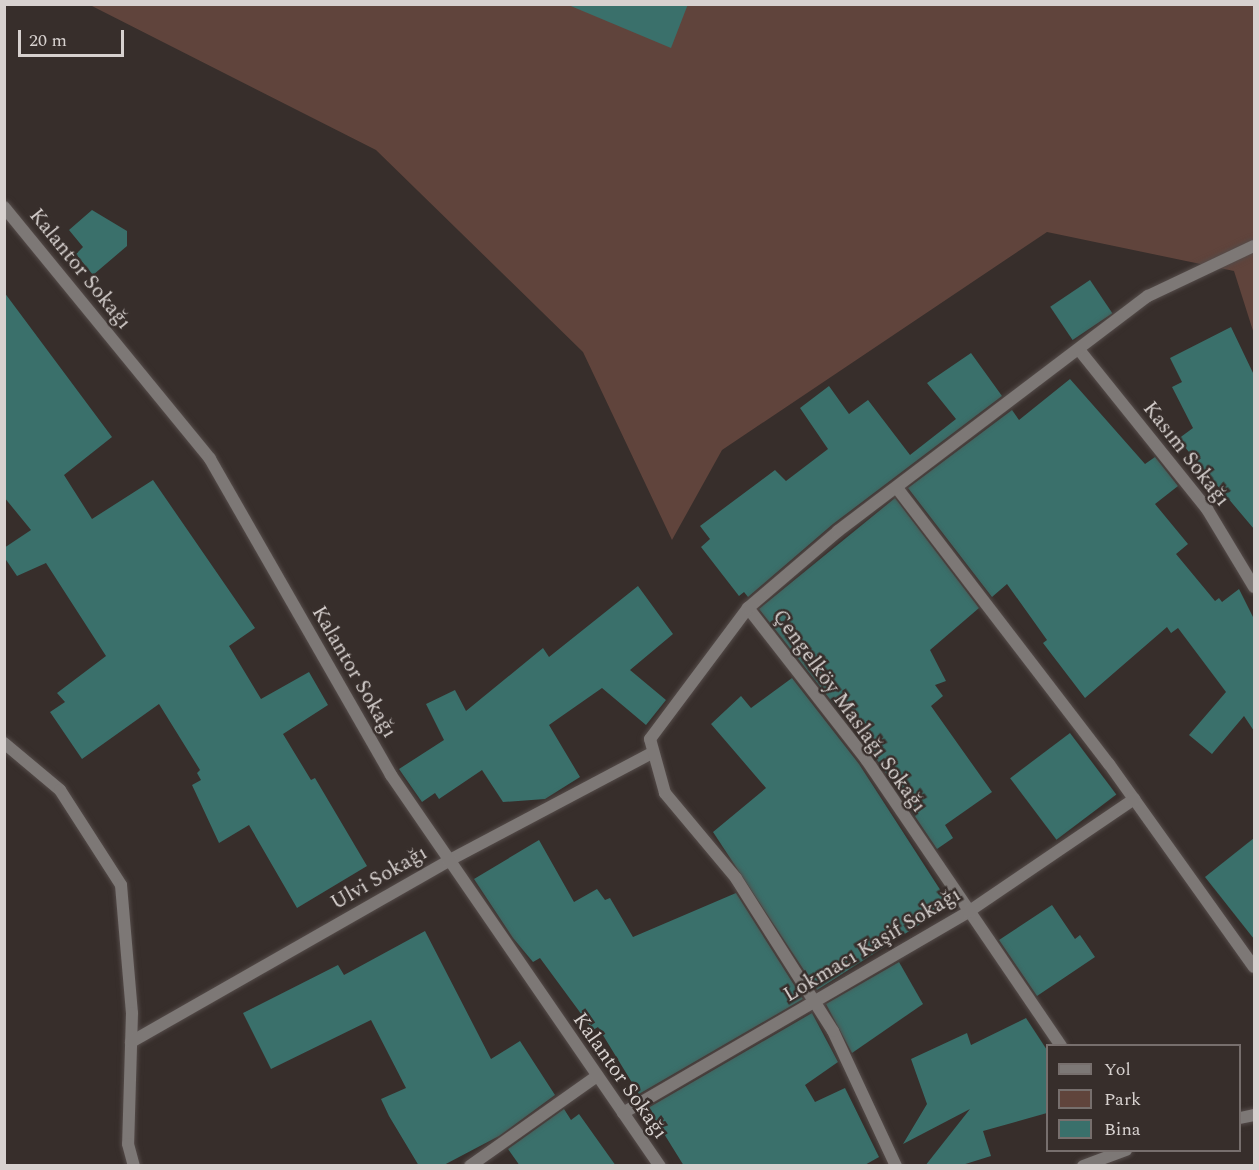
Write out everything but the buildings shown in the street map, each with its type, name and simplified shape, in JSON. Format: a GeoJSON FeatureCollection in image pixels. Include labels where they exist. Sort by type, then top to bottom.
{"type":"FeatureCollection","features":[{"type":"Feature","properties":{"kind":"street","name":"Kalantor Sokağı"},"geometry":{"type":"LineString","coordinates":[[4,207],[210,459],[391,775],[660,1166]]}},
{"type":"Feature","properties":{"kind":"street"},"geometry":{"type":"LineString","coordinates":[[897,1166],[815,1002],[736,878],[666,794],[650,754],[650,739],[748,608],[897,488],[1080,351],[1148,296],[1254,246]]}},
{"type":"Feature","properties":{"kind":"street","name":"Kasım Sokağı"},"geometry":{"type":"LineString","coordinates":[[1080,351],[1207,509],[1254,587]]}},
{"type":"Feature","properties":{"kind":"street"},"geometry":{"type":"LineString","coordinates":[[897,488],[1134,799],[1254,967]]}},
{"type":"Feature","properties":{"kind":"street","name":"Çengelköy Maslağı Sokağı"},"geometry":{"type":"LineString","coordinates":[[748,608],[866,759],[1060,1044]]}},
{"type":"Feature","properties":{"kind":"street"},"geometry":{"type":"LineString","coordinates":[[4,743],[60,790],[121,885],[131,1042],[128,1144],[134,1166]]}},
{"type":"Feature","properties":{"kind":"street","name":"Ulvi Sokağı"},"geometry":{"type":"LineString","coordinates":[[131,1042],[448,861],[650,754]]}},
{"type":"Feature","properties":{"kind":"street","name":"Lokmacı Kaşif Sokağı"},"geometry":{"type":"LineString","coordinates":[[622,1113],[968,912],[1134,799]]}},
{"type":"Feature","properties":{"kind":"street"},"geometry":{"type":"LineString","coordinates":[[470,1166],[597,1076]]}},
{"type":"Feature","properties":{"kind":"street"},"geometry":{"type":"LineString","coordinates":[[1083,1166],[1100,1154]]}},
{"type":"Feature","properties":{"kind":"green space"},"geometry":{"type":"Polygon","coordinates":[[[90,5],[1254,5],[1254,334],[1234,271],[1047,232],[722,450],[672,540],[583,352],[376,150],[90,5]]]}}]}
